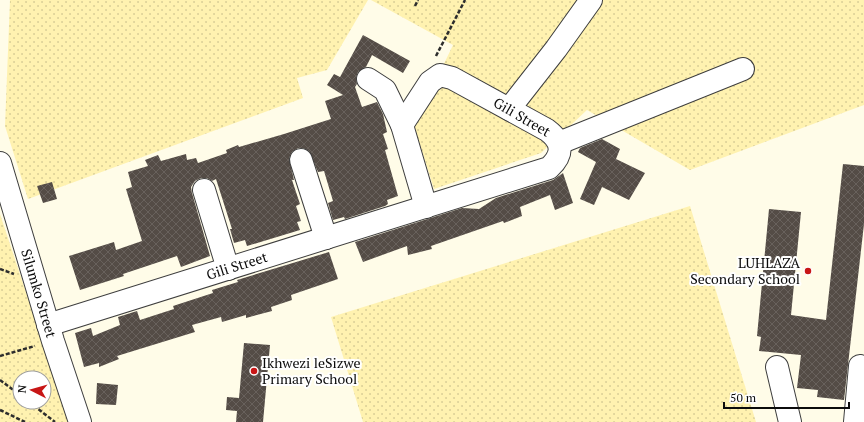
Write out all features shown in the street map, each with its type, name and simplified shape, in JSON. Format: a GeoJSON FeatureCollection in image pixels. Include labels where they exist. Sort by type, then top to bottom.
{"type":"FeatureCollection","features":[{"type":"Feature","properties":{"kind":"street"},"geometry":{"type":"LineString","coordinates":[[509,109],[556,49],[591,0]]}},
{"type":"Feature","properties":{"kind":"street"},"geometry":{"type":"LineString","coordinates":[[559,143],[743,69]]}},
{"type":"Feature","properties":{"kind":"street","name":"Gili Street"},"geometry":{"type":"LineString","coordinates":[[51,333],[228,269],[549,168],[558,160],[560,148],[557,137],[547,130],[452,78],[440,75],[434,78]]}},
{"type":"Feature","properties":{"kind":"street"},"geometry":{"type":"LineString","coordinates":[[402,125],[434,78]]}},
{"type":"Feature","properties":{"kind":"street"},"geometry":{"type":"LineString","coordinates":[[368,79],[385,90],[402,125],[426,207]]}},
{"type":"Feature","properties":{"kind":"street"},"geometry":{"type":"LineString","coordinates":[[301,160],[326,238]]}},
{"type":"Feature","properties":{"kind":"street","name":"Silumko Street"},"geometry":{"type":"LineString","coordinates":[[0,163],[51,333],[80,422]]}},
{"type":"Feature","properties":{"kind":"street"},"geometry":{"type":"LineString","coordinates":[[204,190],[228,269]]}},
{"type":"Feature","properties":{"kind":"street"},"geometry":{"type":"LineString","coordinates":[[855,422],[860,366]]}},
{"type":"Feature","properties":{"kind":"street"},"geometry":{"type":"LineString","coordinates":[[777,368],[790,422]]}},
{"type":"Feature","properties":{"kind":"path"},"geometry":{"type":"LineString","coordinates":[[415,6],[418,0]]}},
{"type":"Feature","properties":{"kind":"path"},"geometry":{"type":"LineString","coordinates":[[434,78],[432,73],[433,61],[465,0]]}},
{"type":"Feature","properties":{"kind":"path"},"geometry":{"type":"LineString","coordinates":[[0,356],[51,333]]}},
{"type":"Feature","properties":{"kind":"path"},"geometry":{"type":"LineString","coordinates":[[0,380],[12,389]]}},
{"type":"Feature","properties":{"kind":"path"},"geometry":{"type":"LineString","coordinates":[[0,410],[25,422]]}},
{"type":"Feature","properties":{"kind":"path"},"geometry":{"type":"LineString","coordinates":[[39,410],[54,422]]}},
{"type":"Feature","properties":{"kind":"sand"},"geometry":{"type":"Polygon","coordinates":[[[10,0],[368,0],[327,70],[297,78],[303,98],[28,199],[5,126],[10,0]]]}},
{"type":"Feature","properties":{"kind":"sand"},"geometry":{"type":"Polygon","coordinates":[[[371,0],[864,0],[864,105],[690,170],[587,110],[541,153],[434,189],[414,126],[453,45],[371,0]]]}},
{"type":"Feature","properties":{"kind":"sand"},"geometry":{"type":"Polygon","coordinates":[[[690,206],[756,422],[363,422],[331,317],[690,206]]]}},
{"type":"Feature","properties":{"kind":"sand"},"geometry":{"type":"Polygon","coordinates":[[[0,214],[52,370],[12,370],[12,410],[52,410],[52,371],[69,422],[0,422],[0,214]]]}},
{"type":"Feature","properties":{"kind":"building"},"geometry":{"type":"Polygon","coordinates":[[[363,35],[410,61],[403,73],[372,55],[366,67],[358,72],[356,78],[357,84],[355,87],[362,107],[377,102],[383,114],[387,132],[383,134],[388,149],[385,150],[398,196],[387,200],[388,204],[385,206],[345,219],[344,217],[333,220],[328,203],[333,201],[324,171],[318,172],[309,151],[303,148],[298,148],[292,152],[289,158],[294,180],[292,180],[300,204],[296,206],[301,221],[297,222],[300,230],[247,246],[245,240],[234,243],[230,229],[232,229],[216,179],[212,181],[207,178],[201,178],[195,181],[191,187],[210,256],[181,267],[177,256],[123,274],[124,276],[80,290],[69,256],[114,242],[116,250],[142,241],[126,189],[132,187],[128,172],[148,166],[145,160],[158,155],[161,161],[186,154],[187,160],[196,158],[198,163],[227,153],[226,150],[238,145],[239,147],[331,119],[325,101],[343,95],[327,85],[334,74],[340,77],[363,35]]]}},
{"type":"Feature","properties":{"kind":"building"},"geometry":{"type":"Polygon","coordinates":[[[602,139],[620,149],[616,159],[645,173],[629,200],[602,187],[594,205],[580,199],[596,162],[578,152],[580,148],[602,139]]]}},
{"type":"Feature","properties":{"kind":"building"},"geometry":{"type":"Polygon","coordinates":[[[843,164],[864,166],[864,224],[844,400],[817,397],[818,390],[797,388],[801,355],[759,351],[761,337],[757,336],[769,209],[801,212],[791,315],[826,320],[843,164]]]}},
{"type":"Feature","properties":{"kind":"building"},"geometry":{"type":"Polygon","coordinates":[[[563,173],[573,203],[555,210],[550,195],[520,207],[522,216],[504,223],[503,221],[431,246],[432,249],[408,255],[407,246],[363,262],[355,242],[462,208],[479,209],[496,198],[553,180],[563,173]]]}},
{"type":"Feature","properties":{"kind":"building"},"geometry":{"type":"Polygon","coordinates":[[[52,182],[57,199],[43,203],[37,186],[52,182]]]}},
{"type":"Feature","properties":{"kind":"building"},"geometry":{"type":"Polygon","coordinates":[[[329,252],[338,279],[291,295],[292,300],[271,307],[272,311],[246,318],[246,315],[222,322],[221,317],[192,325],[195,332],[117,356],[119,359],[99,367],[99,363],[84,367],[75,333],[91,328],[93,336],[120,325],[118,317],[137,311],[140,320],[174,309],[173,306],[213,293],[212,290],[238,282],[237,280],[329,252]]]}},
{"type":"Feature","properties":{"kind":"building","name":"Ikhwezi leSizwe Primary School"},"geometry":{"type":"Polygon","coordinates":[[[244,343],[270,345],[263,422],[236,422],[237,411],[226,410],[227,397],[239,398],[244,343]]]}},
{"type":"Feature","properties":{"kind":"building"},"geometry":{"type":"Polygon","coordinates":[[[97,383],[118,385],[116,405],[96,404],[97,383]]]}},
{"type":"Feature","properties":{"kind":"place","name":"LUHLAZA Secondary School"},"geometry":{"type":"Point","coordinates":[808,271]}},
{"type":"Feature","properties":{"kind":"place","name":"Ikhwezi leSizwe Primary School"},"geometry":{"type":"Point","coordinates":[254,371]}}]}
